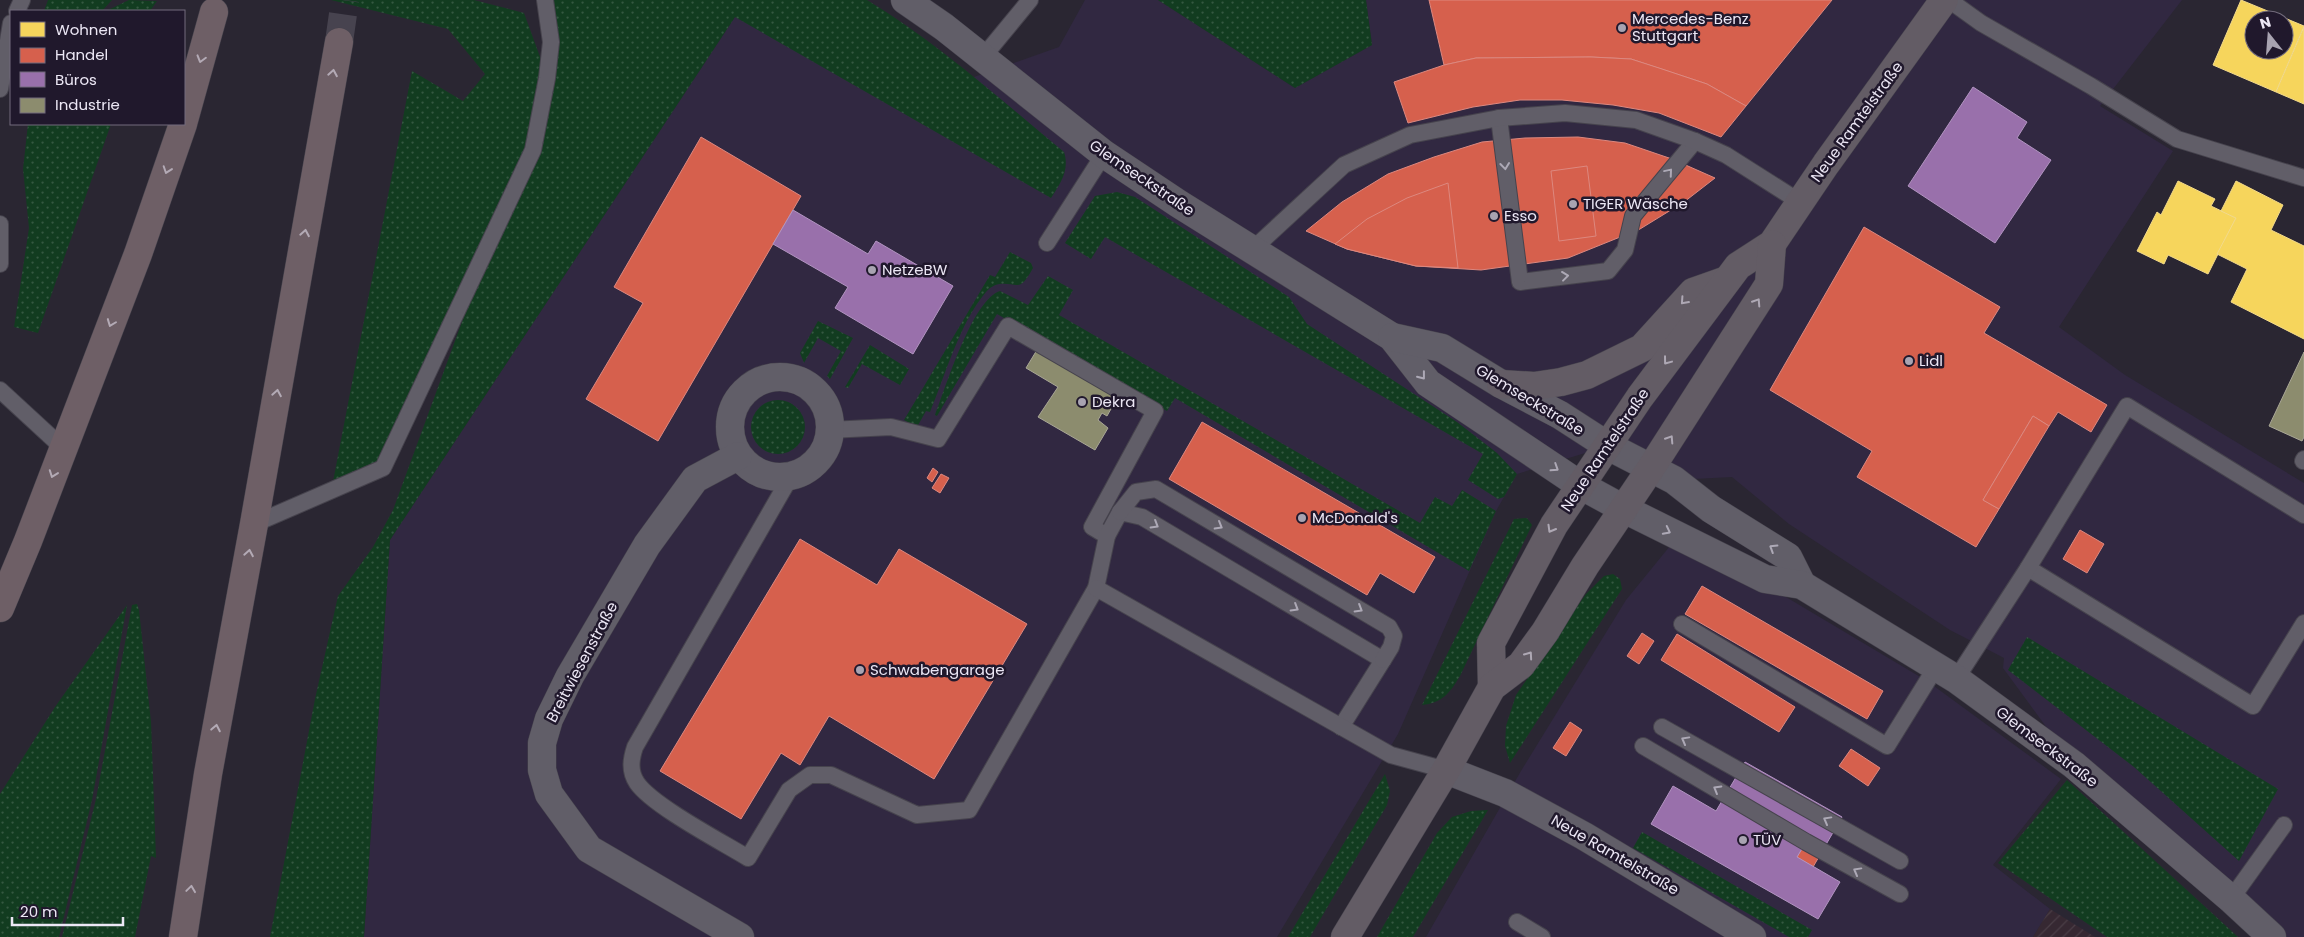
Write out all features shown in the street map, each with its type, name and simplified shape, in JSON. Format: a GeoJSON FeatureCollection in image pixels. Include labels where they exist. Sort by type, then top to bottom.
{"type":"FeatureCollection","features":[{"type":"Feature","properties":{"kind":"highway"},"geometry":{"type":"LineString","coordinates":[[185,116],[214,12]]}},
{"type":"Feature","properties":{"kind":"highway"},"geometry":{"type":"LineString","coordinates":[[184,937],[208,774],[254,524],[338,42]]}},
{"type":"Feature","properties":{"kind":"highway"},"geometry":{"type":"LineString","coordinates":[[0,608],[138,254],[183,125]]}},
{"type":"Feature","properties":{"kind":"main road","name":"Neue Ramtelstraße"},"geometry":{"type":"LineString","coordinates":[[1492,687],[1492,644],[1554,525],[1580,485],[1640,396],[1738,266],[1772,244],[1944,0]]}},
{"type":"Feature","properties":{"kind":"main road","name":"Neue Ramtelstraße"},"geometry":{"type":"LineString","coordinates":[[1345,937],[1446,770],[1492,687],[1521,666],[1769,284],[1772,244]]}},
{"type":"Feature","properties":{"kind":"main road"},"geometry":{"type":"LineString","coordinates":[[1501,384],[1534,386],[1562,382],[1588,375],[1642,348],[1693,292],[1727,280]]}},
{"type":"Feature","properties":{"kind":"street","name":"Glemseckstraße"},"geometry":{"type":"LineString","coordinates":[[905,0],[983,57],[1104,154],[1252,250],[1392,337],[1442,348],[1501,384],[1560,415],[1608,446],[1674,480],[1711,509],[1788,557],[1802,585]]}},
{"type":"Feature","properties":{"kind":"street","name":"Glemseckstraße"},"geometry":{"type":"LineString","coordinates":[[1392,337],[1428,382],[1580,485],[1765,579],[1802,585],[1946,673],[2074,765],[2231,899],[2272,937]]}},
{"type":"Feature","properties":{"kind":"street"},"geometry":{"type":"LineString","coordinates":[[780,378],[802,382],[814,391],[823,402],[828,415],[830,430],[827,442],[818,458],[804,471],[791,476],[776,477],[762,474],[748,466],[738,456],[732,443],[730,429],[731,414],[737,400],[747,390],[759,382],[780,378]]}},
{"type":"Feature","properties":{"kind":"street","name":"Breitwiesenstraße"},"geometry":{"type":"LineString","coordinates":[[738,456],[695,479],[647,545],[570,676],[549,719],[542,743],[542,770],[549,794],[589,849],[740,937]]}},
{"type":"Feature","properties":{"kind":"street","name":"Neue Ramtelstraße"},"geometry":{"type":"LineString","coordinates":[[1446,770],[1505,793],[1584,836],[1752,937]]}},
{"type":"Feature","properties":{"kind":"lane"},"geometry":{"type":"LineString","coordinates":[[254,524],[383,468],[533,150],[548,78],[551,42],[545,0]]}},
{"type":"Feature","properties":{"kind":"lane"},"geometry":{"type":"LineString","coordinates":[[983,57],[1030,0]]}},
{"type":"Feature","properties":{"kind":"lane"},"geometry":{"type":"LineString","coordinates":[[1949,0],[1981,23],[2091,86],[2177,139],[2304,178]]}},
{"type":"Feature","properties":{"kind":"lane"},"geometry":{"type":"LineString","coordinates":[[0,89],[10,29]]}},
{"type":"Feature","properties":{"kind":"lane"},"geometry":{"type":"LineString","coordinates":[[1252,250],[1344,165],[1410,135],[1499,118],[1565,113],[1636,120],[1695,141],[1742,163],[1800,202]]}},
{"type":"Feature","properties":{"kind":"lane"},"geometry":{"type":"LineString","coordinates":[[1499,118],[1520,282],[1608,271],[1626,250],[1633,216],[1695,141]]}},
{"type":"Feature","properties":{"kind":"lane"},"geometry":{"type":"LineString","coordinates":[[1048,243],[1104,154]]}},
{"type":"Feature","properties":{"kind":"lane"},"geometry":{"type":"LineString","coordinates":[[0,224],[0,264]]}},
{"type":"Feature","properties":{"kind":"lane"},"geometry":{"type":"LineString","coordinates":[[830,430],[891,427],[938,439],[1008,326],[1156,411],[1092,527],[1107,536]]}},
{"type":"Feature","properties":{"kind":"lane"},"geometry":{"type":"LineString","coordinates":[[0,390],[63,448]]}},
{"type":"Feature","properties":{"kind":"lane"},"geometry":{"type":"LineString","coordinates":[[1682,624],[1887,746],[2028,568],[2127,406],[2304,515]]}},
{"type":"Feature","properties":{"kind":"lane"},"geometry":{"type":"LineString","coordinates":[[791,476],[635,747],[630,763],[637,782],[652,799],[748,858],[789,790],[810,775],[831,776],[917,815],[970,810],[1096,588],[1107,536],[1120,512],[1136,492],[1156,490],[1389,627],[1394,636],[1391,647],[1341,727]]}},
{"type":"Feature","properties":{"kind":"lane"},"geometry":{"type":"LineString","coordinates":[[1120,512],[1142,517],[1383,660]]}},
{"type":"Feature","properties":{"kind":"lane"},"geometry":{"type":"LineString","coordinates":[[2028,568],[2253,706],[2304,623]]}},
{"type":"Feature","properties":{"kind":"lane"},"geometry":{"type":"LineString","coordinates":[[1096,588],[1391,755],[1446,770]]}},
{"type":"Feature","properties":{"kind":"lane"},"geometry":{"type":"LineString","coordinates":[[1662,728],[1900,861]]}},
{"type":"Feature","properties":{"kind":"lane"},"geometry":{"type":"LineString","coordinates":[[1644,746],[1806,842],[1900,894]]}},
{"type":"Feature","properties":{"kind":"lane"},"geometry":{"type":"LineString","coordinates":[[2231,899],[2284,825]]}},
{"type":"Feature","properties":{"kind":"lane"},"geometry":{"type":"LineString","coordinates":[[1517,922],[1542,937]]}},
{"type":"Feature","properties":{"kind":"shaded area"},"geometry":{"type":"Polygon","coordinates":[[[1085,0],[1158,0],[1295,88],[1372,45],[1366,0],[2182,0],[2100,106],[2173,151],[2059,327],[2125,375],[2304,483],[2304,937],[2272,937],[2074,765],[2003,668],[2004,658],[1950,630],[1789,524],[1732,477],[1674,480],[1608,446],[1517,474],[1496,511],[1398,734],[1277,937],[364,937],[390,540],[735,17],[974,77],[1059,47],[1085,0]]]}},
{"type":"Feature","properties":{"kind":"shaded area"},"geometry":{"type":"Polygon","coordinates":[[[1670,546],[1766,585],[1927,681],[2061,779],[1993,865],[2050,909],[2033,937],[1426,937],[1521,771],[1626,600],[1670,546]]]}},
{"type":"Feature","properties":{"kind":"shaded area"},"geometry":{"type":"Polygon","coordinates":[[[2050,909],[2095,937],[2033,937],[2050,909]]]}},
{"type":"Feature","properties":{"kind":"green space"},"geometry":{"type":"Polygon","coordinates":[[[48,0],[112,0],[103,10],[44,10],[48,0]]]}},
{"type":"Feature","properties":{"kind":"green space"},"geometry":{"type":"Polygon","coordinates":[[[129,0],[157,1],[151,10],[108,10],[129,0]]]}},
{"type":"Feature","properties":{"kind":"green space"},"geometry":{"type":"Polygon","coordinates":[[[331,0],[474,0],[524,13],[547,76],[545,0],[867,0],[919,34],[992,92],[1064,152],[1066,165],[1063,177],[1051,198],[735,17],[390,540],[364,937],[270,937],[315,699],[338,596],[373,547],[393,510],[492,240],[383,468],[331,492],[412,71],[463,101],[485,74],[448,29],[331,0]]]}},
{"type":"Feature","properties":{"kind":"green space"},"geometry":{"type":"Polygon","coordinates":[[[1158,0],[1366,0],[1372,45],[1295,88],[1158,0]]]}},
{"type":"Feature","properties":{"kind":"green space"},"geometry":{"type":"Polygon","coordinates":[[[28,125],[111,125],[38,333],[14,327],[29,228],[23,169],[28,125]]]}},
{"type":"Feature","properties":{"kind":"green space"},"geometry":{"type":"Polygon","coordinates":[[[1117,192],[1135,197],[1289,297],[1307,324],[1457,422],[1497,453],[1517,474],[1504,497],[1498,499],[1468,480],[1483,454],[1105,237],[1091,259],[1065,243],[1095,196],[1117,192]]]}},
{"type":"Feature","properties":{"kind":"green space"},"geometry":{"type":"Polygon","coordinates":[[[1010,252],[1031,263],[1033,268],[1025,281],[1018,285],[996,285],[986,292],[968,318],[930,412],[926,411],[917,427],[904,420],[990,275],[995,277],[1010,252]]]}},
{"type":"Feature","properties":{"kind":"green space"},"geometry":{"type":"Polygon","coordinates":[[[1048,276],[1073,290],[1059,315],[1420,523],[1435,497],[1452,506],[1462,490],[1496,511],[1469,571],[1175,398],[1167,411],[997,314],[937,416],[935,415],[961,346],[980,310],[990,298],[1000,291],[1028,305],[1048,276]]]}},
{"type":"Feature","properties":{"kind":"green space"},"geometry":{"type":"Polygon","coordinates":[[[818,321],[853,338],[830,379],[827,376],[841,351],[818,338],[804,363],[800,353],[818,321]]]}},
{"type":"Feature","properties":{"kind":"green space"},"geometry":{"type":"Polygon","coordinates":[[[870,345],[909,369],[900,385],[862,364],[848,388],[845,387],[870,345]]]}},
{"type":"Feature","properties":{"kind":"green space"},"geometry":{"type":"Polygon","coordinates":[[[773,400],[783,400],[793,404],[801,412],[805,427],[801,442],[793,450],[783,454],[773,454],[763,450],[755,442],[751,432],[751,422],[755,412],[763,404],[773,400]]]}},
{"type":"Feature","properties":{"kind":"green space"},"geometry":{"type":"Polygon","coordinates":[[[1527,518],[1532,525],[1460,676],[1445,696],[1435,702],[1422,705],[1514,519],[1527,518]]]}},
{"type":"Feature","properties":{"kind":"green space"},"geometry":{"type":"Polygon","coordinates":[[[1613,574],[1620,579],[1622,589],[1510,763],[1505,746],[1506,726],[1516,695],[1586,594],[1604,576],[1613,574]]]}},
{"type":"Feature","properties":{"kind":"green space"},"geometry":{"type":"Polygon","coordinates":[[[137,604],[151,722],[156,858],[151,856],[135,937],[62,937],[96,799],[132,605],[137,604]]]}},
{"type":"Feature","properties":{"kind":"green space"},"geometry":{"type":"Polygon","coordinates":[[[127,605],[92,800],[59,937],[0,937],[0,794],[55,707],[127,605]]]}},
{"type":"Feature","properties":{"kind":"green space"},"geometry":{"type":"Polygon","coordinates":[[[2027,637],[2278,789],[2239,861],[2134,767],[2008,670],[2027,637]]]}},
{"type":"Feature","properties":{"kind":"green space"},"geometry":{"type":"Polygon","coordinates":[[[1385,774],[1390,791],[1387,805],[1310,937],[1288,937],[1385,774]]]}},
{"type":"Feature","properties":{"kind":"green space"},"geometry":{"type":"Polygon","coordinates":[[[2067,780],[2238,937],[2107,937],[1998,863],[2067,780]]]}},
{"type":"Feature","properties":{"kind":"green space"},"geometry":{"type":"Polygon","coordinates":[[[1488,810],[1413,937],[1377,937],[1437,833],[1452,817],[1471,811],[1488,810]]]}},
{"type":"Feature","properties":{"kind":"green space"},"geometry":{"type":"Polygon","coordinates":[[[1642,832],[1812,930],[1808,937],[1789,937],[1633,848],[1642,832]]]}},
{"type":"Feature","properties":{"kind":"building: Wohnen"},"geometry":{"type":"Polygon","coordinates":[[[2241,0],[2265,10],[2244,10],[2244,60],[2290,60],[2276,92],[2213,65],[2241,0]]]}},
{"type":"Feature","properties":{"kind":"building: Wohnen"},"geometry":{"type":"Polygon","coordinates":[[[2294,22],[2304,26],[2294,50],[2294,22]]]}},
{"type":"Feature","properties":{"kind":"building: Wohnen"},"geometry":{"type":"Polygon","coordinates":[[[2304,27],[2304,104],[2276,92],[2290,60],[2294,60],[2294,50],[2304,27]]]}},
{"type":"Feature","properties":{"kind":"building: Wohnen"},"geometry":{"type":"Polygon","coordinates":[[[2178,181],[2215,199],[2211,206],[2236,218],[2208,274],[2168,255],[2164,264],[2137,251],[2157,212],[2161,215],[2178,181]]]}},
{"type":"Feature","properties":{"kind":"building: Wohnen"},"geometry":{"type":"Polygon","coordinates":[[[2236,181],[2283,205],[2271,230],[2304,246],[2304,339],[2231,302],[2247,269],[2217,254],[2236,218],[2221,211],[2236,181]]]}},
{"type":"Feature","properties":{"kind":"building: Handel","name":"Mercedes-Benz Stuttgart"},"geometry":{"type":"Polygon","coordinates":[[[1429,0],[1832,0],[1746,106],[1707,84],[1631,59],[1591,57],[1476,58],[1444,65],[1429,0]]]}},
{"type":"Feature","properties":{"kind":"building: Handel"},"geometry":{"type":"Polygon","coordinates":[[[1591,57],[1631,59],[1707,84],[1746,106],[1721,137],[1659,113],[1613,105],[1562,100],[1520,100],[1473,107],[1408,123],[1394,82],[1444,65],[1476,58],[1591,57]]]}},
{"type":"Feature","properties":{"kind":"building: Handel"},"geometry":{"type":"Polygon","coordinates":[[[701,137],[801,196],[658,441],[586,399],[643,303],[614,287],[701,137]]]}},
{"type":"Feature","properties":{"kind":"building: Handel","name":"Esso"},"geometry":{"type":"Polygon","coordinates":[[[1578,137],[1625,143],[1672,159],[1715,178],[1684,202],[1640,229],[1568,258],[1481,270],[1416,266],[1347,249],[1306,231],[1342,202],[1388,174],[1434,157],[1482,142],[1525,138],[1578,137]]]}},
{"type":"Feature","properties":{"kind":"building: Handel","name":"TIGER Wäsche"},"geometry":{"type":"Polygon","coordinates":[[[1587,166],[1596,236],[1559,241],[1551,171],[1587,166]]]}},
{"type":"Feature","properties":{"kind":"building: Handel"},"geometry":{"type":"Polygon","coordinates":[[[1448,183],[1458,268],[1416,266],[1347,249],[1335,244],[1367,219],[1407,198],[1448,183]]]}},
{"type":"Feature","properties":{"kind":"building: Handel","name":"Lidl"},"geometry":{"type":"Polygon","coordinates":[[[1864,227],[2000,307],[1984,333],[2107,405],[2091,432],[2058,412],[2049,426],[2033,416],[1983,500],[1999,509],[1976,547],[1857,477],[1872,451],[1770,390],[1864,227]]]}},
{"type":"Feature","properties":{"kind":"building: Handel"},"geometry":{"type":"Polygon","coordinates":[[[2033,416],[2049,426],[1999,509],[1983,500],[2033,416]]]}},
{"type":"Feature","properties":{"kind":"building: Handel","name":"McDonald's"},"geometry":{"type":"Polygon","coordinates":[[[1202,422],[1435,557],[1414,593],[1380,573],[1367,595],[1169,479],[1202,422]]]}},
{"type":"Feature","properties":{"kind":"building: Handel"},"geometry":{"type":"Polygon","coordinates":[[[933,468],[938,472],[932,482],[927,478],[933,468]]]}},
{"type":"Feature","properties":{"kind":"building: Handel"},"geometry":{"type":"Polygon","coordinates":[[[941,474],[949,478],[940,493],[932,488],[941,474]]]}},
{"type":"Feature","properties":{"kind":"building: Handel"},"geometry":{"type":"Polygon","coordinates":[[[2080,530],[2104,544],[2087,573],[2063,559],[2080,530]]]}},
{"type":"Feature","properties":{"kind":"building: Handel","name":"Schwabengarage"},"geometry":{"type":"Polygon","coordinates":[[[800,539],[877,585],[899,549],[1027,624],[934,779],[829,716],[800,765],[781,753],[741,819],[660,771],[800,539]]]}},
{"type":"Feature","properties":{"kind":"building: Handel"},"geometry":{"type":"Polygon","coordinates":[[[1702,586],[1883,691],[1867,719],[1685,614],[1702,586]]]}},
{"type":"Feature","properties":{"kind":"building: Handel"},"geometry":{"type":"Polygon","coordinates":[[[1642,633],[1654,641],[1639,664],[1627,656],[1642,633]]]}},
{"type":"Feature","properties":{"kind":"building: Handel"},"geometry":{"type":"Polygon","coordinates":[[[1677,634],[1795,707],[1779,732],[1661,660],[1677,634]]]}},
{"type":"Feature","properties":{"kind":"building: Handel"},"geometry":{"type":"Polygon","coordinates":[[[1570,722],[1582,730],[1566,756],[1553,748],[1570,722]]]}},
{"type":"Feature","properties":{"kind":"building: Handel"},"geometry":{"type":"Polygon","coordinates":[[[1851,749],[1880,768],[1868,786],[1839,766],[1851,749]]]}},
{"type":"Feature","properties":{"kind":"building: Handel"},"geometry":{"type":"Polygon","coordinates":[[[1806,842],[1824,848],[1813,867],[1797,857],[1806,842]]]}},
{"type":"Feature","properties":{"kind":"building: Büros"},"geometry":{"type":"Polygon","coordinates":[[[1973,87],[2027,122],[2017,138],[2051,160],[1995,243],[1908,186],[1973,87]]]}},
{"type":"Feature","properties":{"kind":"building: Büros","name":"NetzeBW"},"geometry":{"type":"Polygon","coordinates":[[[793,210],[868,254],[876,241],[953,286],[913,354],[835,308],[848,287],[773,244],[793,210]]]}},
{"type":"Feature","properties":{"kind":"building: Büros","name":"TÜV"},"geometry":{"type":"Polygon","coordinates":[[[1745,762],[1842,817],[1824,848],[1806,842],[1797,857],[1840,882],[1818,919],[1651,824],[1673,786],[1716,811],[1745,762]]]}},
{"type":"Feature","properties":{"kind":"building: Industrie","name":"Dekra"},"geometry":{"type":"Polygon","coordinates":[[[1043,340],[1121,391],[1107,416],[1102,413],[1098,420],[1108,428],[1095,450],[1038,417],[1058,387],[1026,368],[1043,340]]]}},
{"type":"Feature","properties":{"kind":"building: Industrie"},"geometry":{"type":"Polygon","coordinates":[[[2304,352],[2304,437],[2302,441],[2269,426],[2304,352]]]}},
{"type":"Feature","properties":{"kind":"tunnel"},"geometry":{"type":"LineString","coordinates":[[339,42],[345,0]]}},
{"type":"Feature","properties":{"kind":"place","name":"Mercedes-Benz Stuttgart"},"geometry":{"type":"Point","coordinates":[1622,28]}},
{"type":"Feature","properties":{"kind":"place","name":"TIGER Wäsche"},"geometry":{"type":"Point","coordinates":[1573,204]}},
{"type":"Feature","properties":{"kind":"place","name":"Esso"},"geometry":{"type":"Point","coordinates":[1494,216]}},
{"type":"Feature","properties":{"kind":"place","name":"NetzeBW"},"geometry":{"type":"Point","coordinates":[872,270]}},
{"type":"Feature","properties":{"kind":"place","name":"Lidl"},"geometry":{"type":"Point","coordinates":[1909,361]}},
{"type":"Feature","properties":{"kind":"place","name":"Dekra"},"geometry":{"type":"Point","coordinates":[1082,402]}},
{"type":"Feature","properties":{"kind":"place","name":"McDonald's"},"geometry":{"type":"Point","coordinates":[1302,518]}},
{"type":"Feature","properties":{"kind":"place","name":"Schwabengarage"},"geometry":{"type":"Point","coordinates":[860,670]}},
{"type":"Feature","properties":{"kind":"place","name":"TÜV"},"geometry":{"type":"Point","coordinates":[1743,840]}}]}
